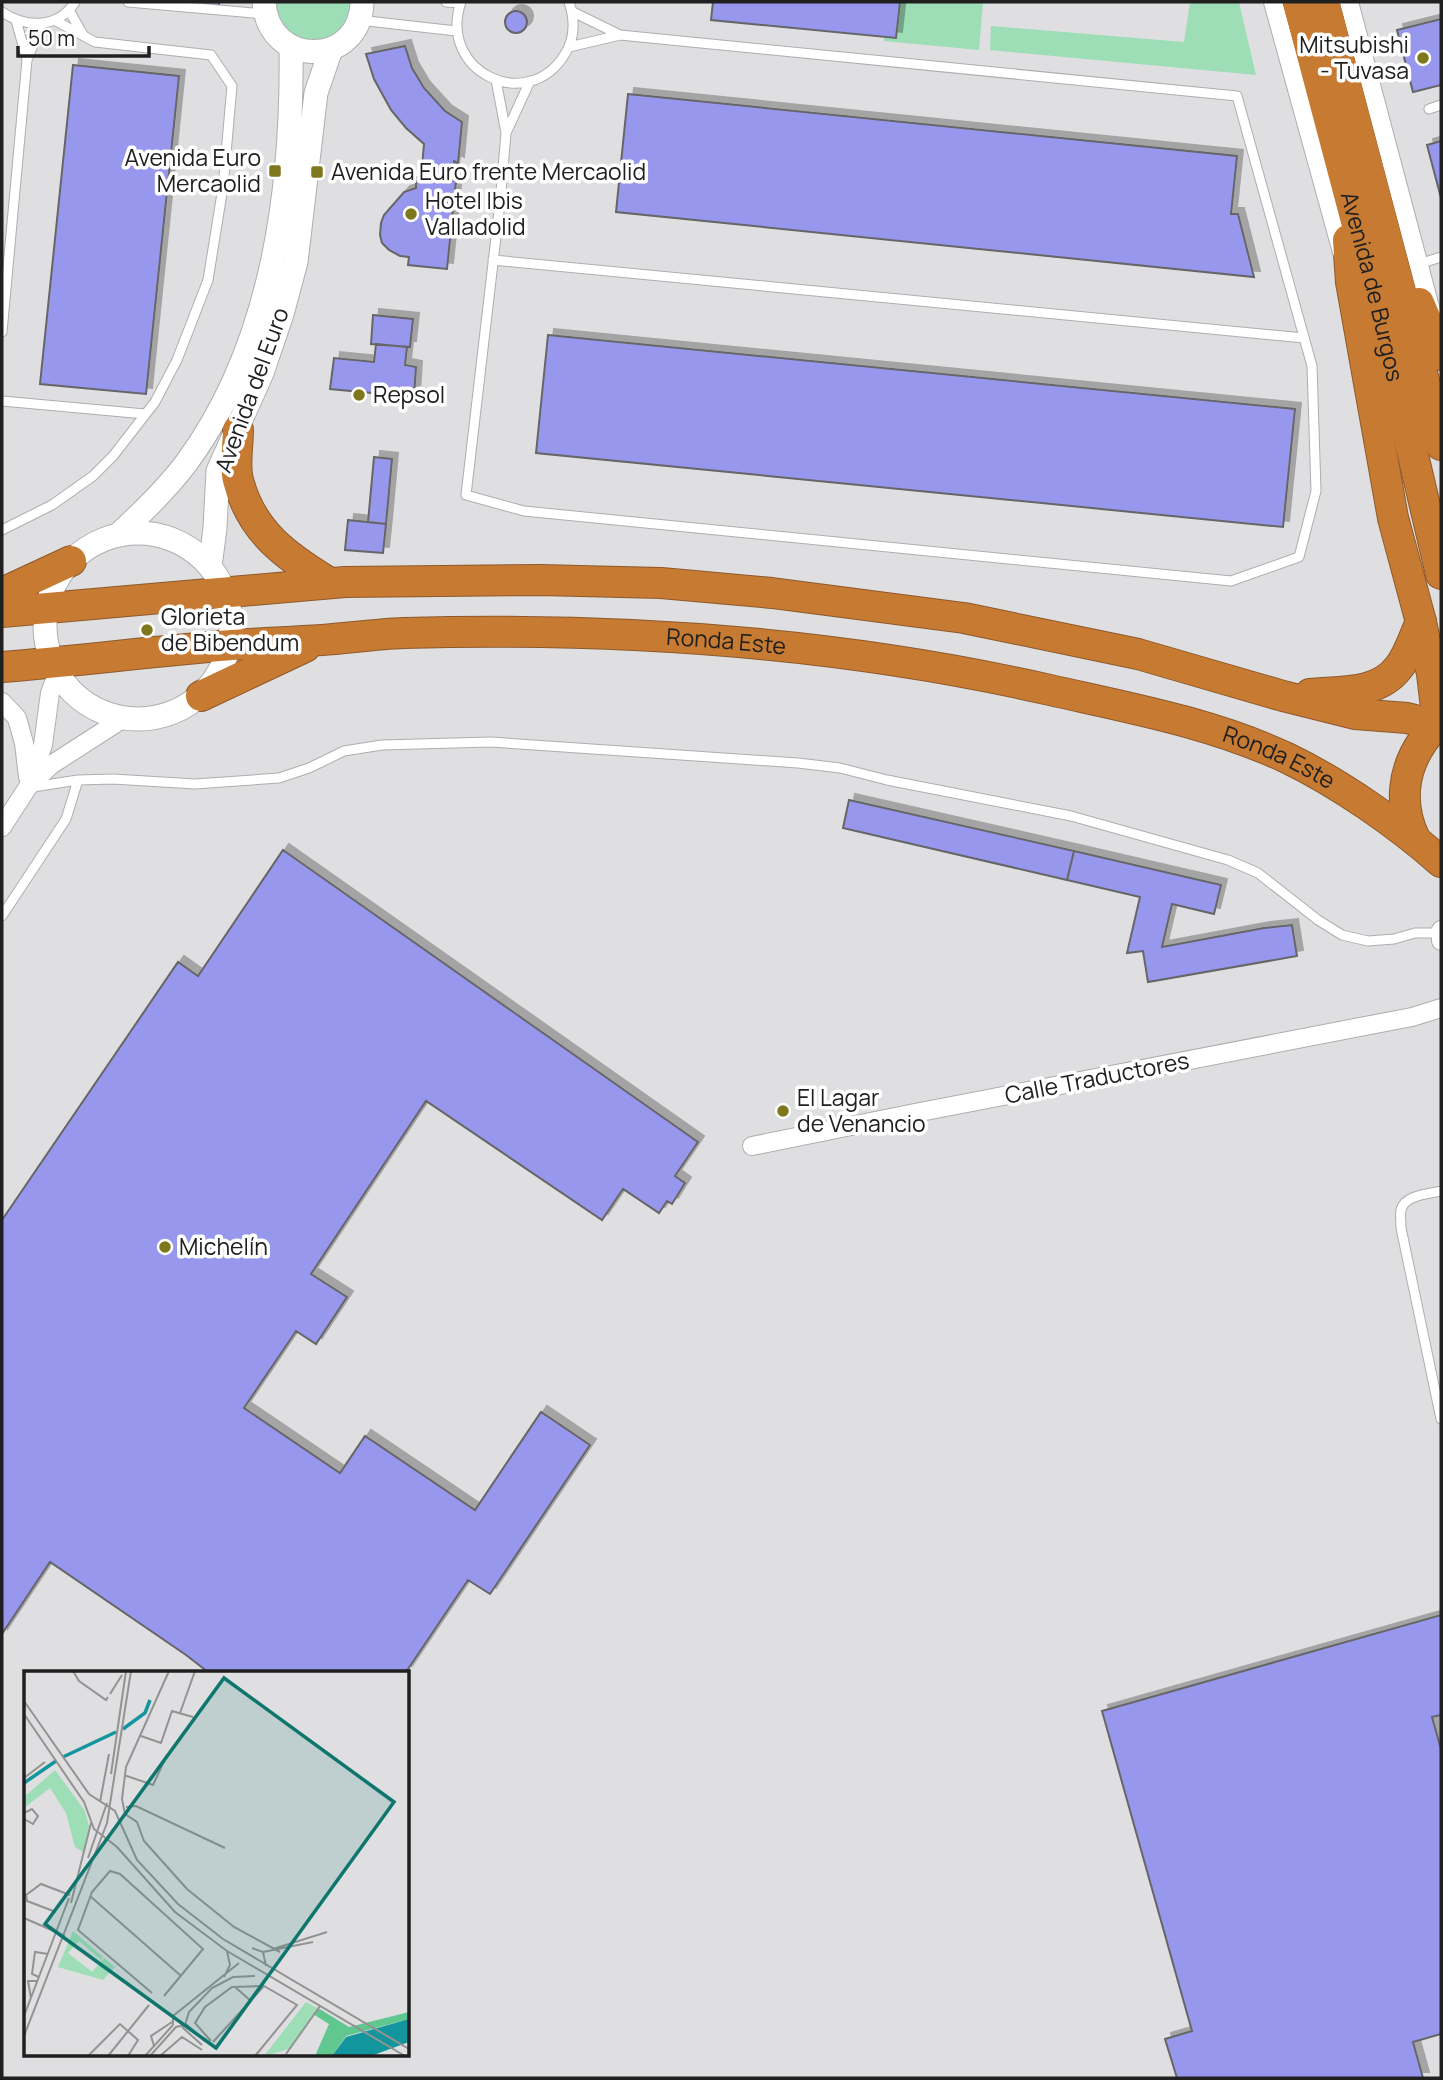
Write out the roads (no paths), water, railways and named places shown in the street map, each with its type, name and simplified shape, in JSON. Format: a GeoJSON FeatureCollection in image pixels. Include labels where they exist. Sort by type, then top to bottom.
{"type":"FeatureCollection","features":[{"type":"Feature","properties":{"kind":"highway","name":"Avenida de Burgos"},"geometry":{"type":"LineString","coordinates":[[1330,6],[1344,177],[1374,289],[1441,574]]}},
{"type":"Feature","properties":{"kind":"highway","name":"Avenida de Burgos"},"geometry":{"type":"LineString","coordinates":[[1330,6],[1376,202],[1441,445]]}},
{"type":"Feature","properties":{"kind":"highway"},"geometry":{"type":"LineString","coordinates":[[1344,177],[1351,282],[1393,518],[1421,622],[1439,722]]}},
{"type":"Feature","properties":{"kind":"highway"},"geometry":{"type":"LineString","coordinates":[[1376,202],[1441,355]]}},
{"type":"Feature","properties":{"kind":"highway"},"geometry":{"type":"LineString","coordinates":[[238,430],[237,478],[252,515],[270,540],[296,562],[330,583]]}},
{"type":"Feature","properties":{"kind":"highway"},"geometry":{"type":"LineString","coordinates":[[2,593],[71,562]]}},
{"type":"Feature","properties":{"kind":"highway"},"geometry":{"type":"LineString","coordinates":[[2,612],[47,609],[218,580],[330,583],[540,580],[661,583],[785,594],[964,618],[1138,654],[1355,714],[1439,722]]}},
{"type":"Feature","properties":{"kind":"highway"},"geometry":{"type":"LineString","coordinates":[[1283,696],[1363,690],[1383,682],[1399,667],[1421,622]]}},
{"type":"Feature","properties":{"kind":"highway","name":"Ronda Este"},"geometry":{"type":"LineString","coordinates":[[2,667],[55,667],[230,645],[401,633],[638,634],[842,653],[985,676],[1152,713],[1253,744],[1289,759],[1341,789],[1415,839],[1441,862]]}},
{"type":"Feature","properties":{"kind":"highway"},"geometry":{"type":"LineString","coordinates":[[201,696],[318,640]]}},
{"type":"Feature","properties":{"kind":"highway"},"geometry":{"type":"LineString","coordinates":[[1415,839],[1405,814],[1404,792],[1408,769],[1419,746],[1439,722]]}},
{"type":"Feature","properties":{"kind":"street"},"geometry":{"type":"LineString","coordinates":[[1275,2],[1289,22],[1330,6],[1419,264],[1441,349]]}},
{"type":"Feature","properties":{"kind":"street","name":"Avenida de Burgos"},"geometry":{"type":"LineString","coordinates":[[1275,2],[1351,282]]}},
{"type":"Feature","properties":{"kind":"street"},"geometry":{"type":"LineString","coordinates":[[265,8],[272,31],[281,40],[291,47],[310,52],[331,49],[348,38],[361,11]]}},
{"type":"Feature","properties":{"kind":"street","name":"Avenida del Euro"},"geometry":{"type":"LineString","coordinates":[[118,535],[166,488],[188,460],[218,411],[244,359],[256,327],[273,261],[285,172],[292,91],[291,47]]}},
{"type":"Feature","properties":{"kind":"street","name":"Avenida del Euro"},"geometry":{"type":"LineString","coordinates":[[230,645],[231,624],[218,580],[215,528],[218,471],[262,373],[296,262],[316,93],[331,49]]}},
{"type":"Feature","properties":{"kind":"street"},"geometry":{"type":"LineString","coordinates":[[218,580],[195,552],[176,541],[155,534],[118,535],[93,545],[71,562],[55,583],[47,609],[45,635],[55,667],[64,682],[80,699],[101,711],[124,718],[145,719],[166,715],[201,696],[219,671],[230,645]]}},
{"type":"Feature","properties":{"kind":"street"},"geometry":{"type":"LineString","coordinates":[[28,788],[43,745],[55,667]]}},
{"type":"Feature","properties":{"kind":"street"},"geometry":{"type":"LineString","coordinates":[[2,702],[17,718],[26,751],[28,788]]}},
{"type":"Feature","properties":{"kind":"street"},"geometry":{"type":"LineString","coordinates":[[2,827],[28,788],[51,765],[124,718]]}},
{"type":"Feature","properties":{"kind":"street","name":"Calle Traductores"},"geometry":{"type":"LineString","coordinates":[[752,1146],[1412,1017],[1441,1008]]}},
{"type":"Feature","properties":{"kind":"lane"},"geometry":{"type":"LineString","coordinates":[[128,2],[265,8]]}},
{"type":"Feature","properties":{"kind":"lane"},"geometry":{"type":"LineString","coordinates":[[446,2],[460,2],[456,31],[466,58],[479,71],[496,80],[513,83],[530,81],[547,74],[560,62],[569,47],[573,30],[573,12],[569,2]]}},
{"type":"Feature","properties":{"kind":"lane"},"geometry":{"type":"LineString","coordinates":[[2,12],[30,24],[42,23],[54,20],[72,6],[83,36]]}},
{"type":"Feature","properties":{"kind":"lane"},"geometry":{"type":"LineString","coordinates":[[361,11],[456,31]]}},
{"type":"Feature","properties":{"kind":"lane"},"geometry":{"type":"LineString","coordinates":[[573,12],[620,35]]}},
{"type":"Feature","properties":{"kind":"lane"},"geometry":{"type":"LineString","coordinates":[[16,20],[27,60]]}},
{"type":"Feature","properties":{"kind":"lane"},"geometry":{"type":"LineString","coordinates":[[2,530],[52,505],[93,476],[113,456],[155,401],[177,360],[208,281],[223,187],[232,86],[211,55],[95,42],[54,20]]}},
{"type":"Feature","properties":{"kind":"lane"},"geometry":{"type":"LineString","coordinates":[[2,332],[27,60],[42,23]]}},
{"type":"Feature","properties":{"kind":"lane"},"geometry":{"type":"LineString","coordinates":[[496,80],[506,133],[466,495],[524,511],[1231,581],[1299,557],[1316,491],[1312,366],[1237,96],[620,35],[569,47]]}},
{"type":"Feature","properties":{"kind":"lane"},"geometry":{"type":"LineString","coordinates":[[506,133],[530,81]]}},
{"type":"Feature","properties":{"kind":"lane"},"geometry":{"type":"LineString","coordinates":[[1429,109],[1441,105]]}},
{"type":"Feature","properties":{"kind":"lane"},"geometry":{"type":"LineString","coordinates":[[1419,264],[1441,257]]}},
{"type":"Feature","properties":{"kind":"lane"},"geometry":{"type":"LineString","coordinates":[[493,260],[1304,338]]}},
{"type":"Feature","properties":{"kind":"lane"},"geometry":{"type":"LineString","coordinates":[[2,401],[145,414]]}},
{"type":"Feature","properties":{"kind":"lane"},"geometry":{"type":"LineString","coordinates":[[28,788],[78,780],[113,779],[195,784],[279,778],[309,768],[344,751],[382,745],[491,742],[798,762],[840,768],[910,785],[1070,816],[1228,860],[1258,873],[1318,920],[1342,935],[1368,941],[1394,939],[1416,933],[1441,935]]}},
{"type":"Feature","properties":{"kind":"lane"},"geometry":{"type":"LineString","coordinates":[[2,916],[66,819],[78,780]]}},
{"type":"Feature","properties":{"kind":"lane"},"geometry":{"type":"LineString","coordinates":[[1441,1191],[1412,1198],[1404,1203],[1401,1211],[1401,1228],[1441,1419]]}},
{"type":"Feature","properties":{"kind":"place","name":"Mitsubishi - Tuvasa"},"geometry":{"type":"Point","coordinates":[1423,58]}},
{"type":"Feature","properties":{"kind":"place","name":"Avenida Euro Mercaolid"},"geometry":{"type":"Point","coordinates":[275,171]}},
{"type":"Feature","properties":{"kind":"place","name":"Avenida Euro frente Mercaolid"},"geometry":{"type":"Point","coordinates":[317,172]}},
{"type":"Feature","properties":{"kind":"place","name":"Hotel Ibis Valladolid"},"geometry":{"type":"Point","coordinates":[411,214]}},
{"type":"Feature","properties":{"kind":"place","name":"Repsol"},"geometry":{"type":"Point","coordinates":[359,395]}},
{"type":"Feature","properties":{"kind":"place","name":"Glorieta de Bibendum"},"geometry":{"type":"Point","coordinates":[147,630]}},
{"type":"Feature","properties":{"kind":"place","name":"El Lagar de Venancio"},"geometry":{"type":"Point","coordinates":[783,1111]}},
{"type":"Feature","properties":{"kind":"place","name":"Michelín"},"geometry":{"type":"Point","coordinates":[165,1247]}}]}
